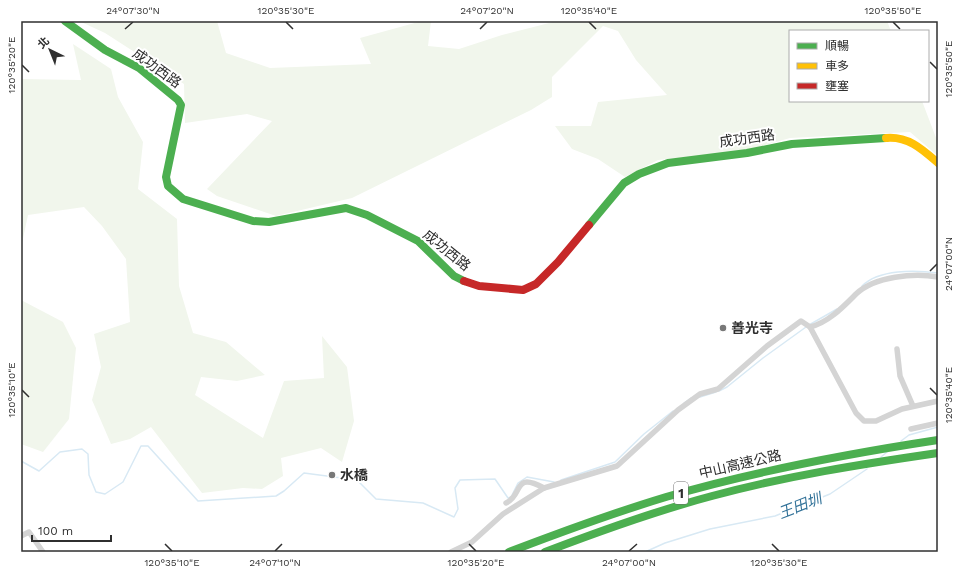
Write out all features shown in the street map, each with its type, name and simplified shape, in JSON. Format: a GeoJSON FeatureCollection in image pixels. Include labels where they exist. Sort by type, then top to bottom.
{"type":"FeatureCollection","features":[{"type":"Feature","properties":{"kind":"main road","name":"成功西路"},"geometry":{"type":"LineString","coordinates":[[65,21],[105,50],[139,68],[178,100],[181,105],[166,177],[168,186],[183,199],[253,221],[269,222],[346,208],[367,214],[418,241],[454,276],[479,286],[523,290],[536,284],[558,262],[624,183],[637,174],[652,167],[693,157],[747,153],[796,143],[895,137],[905,138],[914,143],[938,163]]}},
{"type":"Feature","properties":{"kind":"main road","name":"中山高速公路"},"geometry":{"type":"LineString","coordinates":[[508,552],[597,519],[702,486],[859,452],[938,440]]}},
{"type":"Feature","properties":{"kind":"main road","name":"中山高速公路"},"geometry":{"type":"LineString","coordinates":[[545,552],[592,534],[704,498],[770,482],[854,466],[938,453]]}},
{"type":"Feature","properties":{"kind":"street"},"geometry":{"type":"LineString","coordinates":[[808,326],[818,325],[835,314],[868,285],[911,274],[938,277]]}},
{"type":"Feature","properties":{"kind":"street"},"geometry":{"type":"LineString","coordinates":[[451,552],[472,542],[503,514],[544,488],[617,466],[678,410],[700,394],[718,389],[767,346],[801,321],[808,326],[860,418],[868,422],[876,421],[902,409],[938,401]]}},
{"type":"Feature","properties":{"kind":"street"},"geometry":{"type":"LineString","coordinates":[[897,349],[900,376],[913,406]]}},
{"type":"Feature","properties":{"kind":"street"},"geometry":{"type":"LineString","coordinates":[[911,429],[938,423]]}},
{"type":"Feature","properties":{"kind":"street"},"geometry":{"type":"LineString","coordinates":[[506,502],[513,499],[522,483],[530,482],[544,488]]}},
{"type":"Feature","properties":{"kind":"street"},"geometry":{"type":"LineString","coordinates":[[21,536],[29,532],[43,552]]}},
{"type":"Feature","properties":{"kind":"shaded area"},"geometry":{"type":"Polygon","coordinates":[[[79,21],[217,21],[226,53],[270,68],[371,64],[360,38],[422,21],[431,21],[428,46],[459,49],[502,35],[557,21],[887,21],[891,30],[789,30],[789,102],[922,102],[938,143],[938,156],[910,132],[790,138],[741,152],[658,160],[625,177],[598,159],[572,149],[555,126],[591,126],[598,102],[667,95],[636,60],[618,31],[603,26],[552,77],[552,97],[531,110],[352,198],[276,216],[217,196],[207,189],[272,121],[247,114],[185,123],[184,84],[105,33],[79,21]]]}},
{"type":"Feature","properties":{"kind":"shaded area"},"geometry":{"type":"Polygon","coordinates":[[[73,44],[111,69],[118,97],[143,142],[138,189],[177,219],[179,286],[193,333],[226,342],[265,375],[237,381],[201,377],[195,395],[263,438],[284,381],[324,378],[322,336],[347,367],[354,421],[342,462],[321,448],[281,458],[283,476],[262,489],[243,488],[202,493],[151,427],[130,439],[111,444],[92,400],[101,367],[94,334],[130,322],[126,259],[102,226],[84,207],[28,215],[21,248],[21,79],[81,80],[73,44]]]}},
{"type":"Feature","properties":{"kind":"shaded area"},"geometry":{"type":"Polygon","coordinates":[[[21,300],[63,322],[76,348],[69,419],[43,452],[21,444],[21,300]]]}},
{"type":"Feature","properties":{"kind":"waterway"},"geometry":{"type":"LineString","coordinates":[[862,286],[869,280],[878,276],[898,272],[919,271],[938,273]]}},
{"type":"Feature","properties":{"kind":"waterway"},"geometry":{"type":"LineString","coordinates":[[809,325],[837,309]]}},
{"type":"Feature","properties":{"kind":"waterway"},"geometry":{"type":"LineString","coordinates":[[719,391],[727,387],[763,358],[806,327]]}},
{"type":"Feature","properties":{"kind":"waterway"},"geometry":{"type":"LineString","coordinates":[[700,397],[716,392]]}},
{"type":"Feature","properties":{"kind":"waterway"},"geometry":{"type":"LineString","coordinates":[[684,403],[691,398]]}},
{"type":"Feature","properties":{"kind":"waterway"},"geometry":{"type":"LineString","coordinates":[[561,480],[615,462],[644,434],[673,411]]}},
{"type":"Feature","properties":{"kind":"waterway","name":"王田圳"},"geometry":{"type":"LineString","coordinates":[[901,441],[909,435],[938,427]]}},
{"type":"Feature","properties":{"kind":"waterway"},"geometry":{"type":"LineString","coordinates":[[21,461],[39,471],[60,452],[82,449],[88,454],[89,475],[96,492],[105,494],[123,482],[141,446],[148,446],[198,501],[276,496],[284,491],[304,473],[357,480],[376,499],[423,503],[454,517],[458,509],[455,488],[460,480],[495,479],[508,498],[511,497],[518,483],[527,477],[554,482]]}},
{"type":"Feature","properties":{"kind":"waterway","name":"王田圳"},"geometry":{"type":"LineString","coordinates":[[881,457],[887,452]]}},
{"type":"Feature","properties":{"kind":"waterway","name":"王田圳"},"geometry":{"type":"LineString","coordinates":[[645,552],[665,543],[710,529],[775,516],[830,494],[867,469]]}},
{"type":"Feature","properties":{"kind":"traffic: fast"},"geometry":{"type":"LineString","coordinates":[[65,21],[105,50],[139,68],[178,100],[181,105],[166,177],[168,186],[183,199],[253,221],[269,222],[346,208],[367,215],[418,241],[454,276],[464,281]]}},
{"type":"Feature","properties":{"kind":"traffic: fast"},"geometry":{"type":"LineString","coordinates":[[589,225],[624,183],[639,174],[668,163],[747,153],[792,144],[886,138]]}},
{"type":"Feature","properties":{"kind":"traffic: fast"},"geometry":{"type":"LineString","coordinates":[[509,552],[607,516],[666,497],[733,479],[869,451],[938,440]]}},
{"type":"Feature","properties":{"kind":"traffic: fast"},"geometry":{"type":"LineString","coordinates":[[545,552],[649,515],[740,489],[824,471],[938,453]]}},
{"type":"Feature","properties":{"kind":"traffic: slow"},"geometry":{"type":"LineString","coordinates":[[886,138],[908,141],[920,148],[938,163]]}},
{"type":"Feature","properties":{"kind":"traffic: jam"},"geometry":{"type":"LineString","coordinates":[[464,281],[479,286],[523,290],[536,284],[558,262],[589,225]]}},
{"type":"Feature","properties":{"kind":"place","name":"善光寺"},"geometry":{"type":"Point","coordinates":[723,328]}},
{"type":"Feature","properties":{"kind":"place","name":"水橋"},"geometry":{"type":"Point","coordinates":[332,475]}}]}
